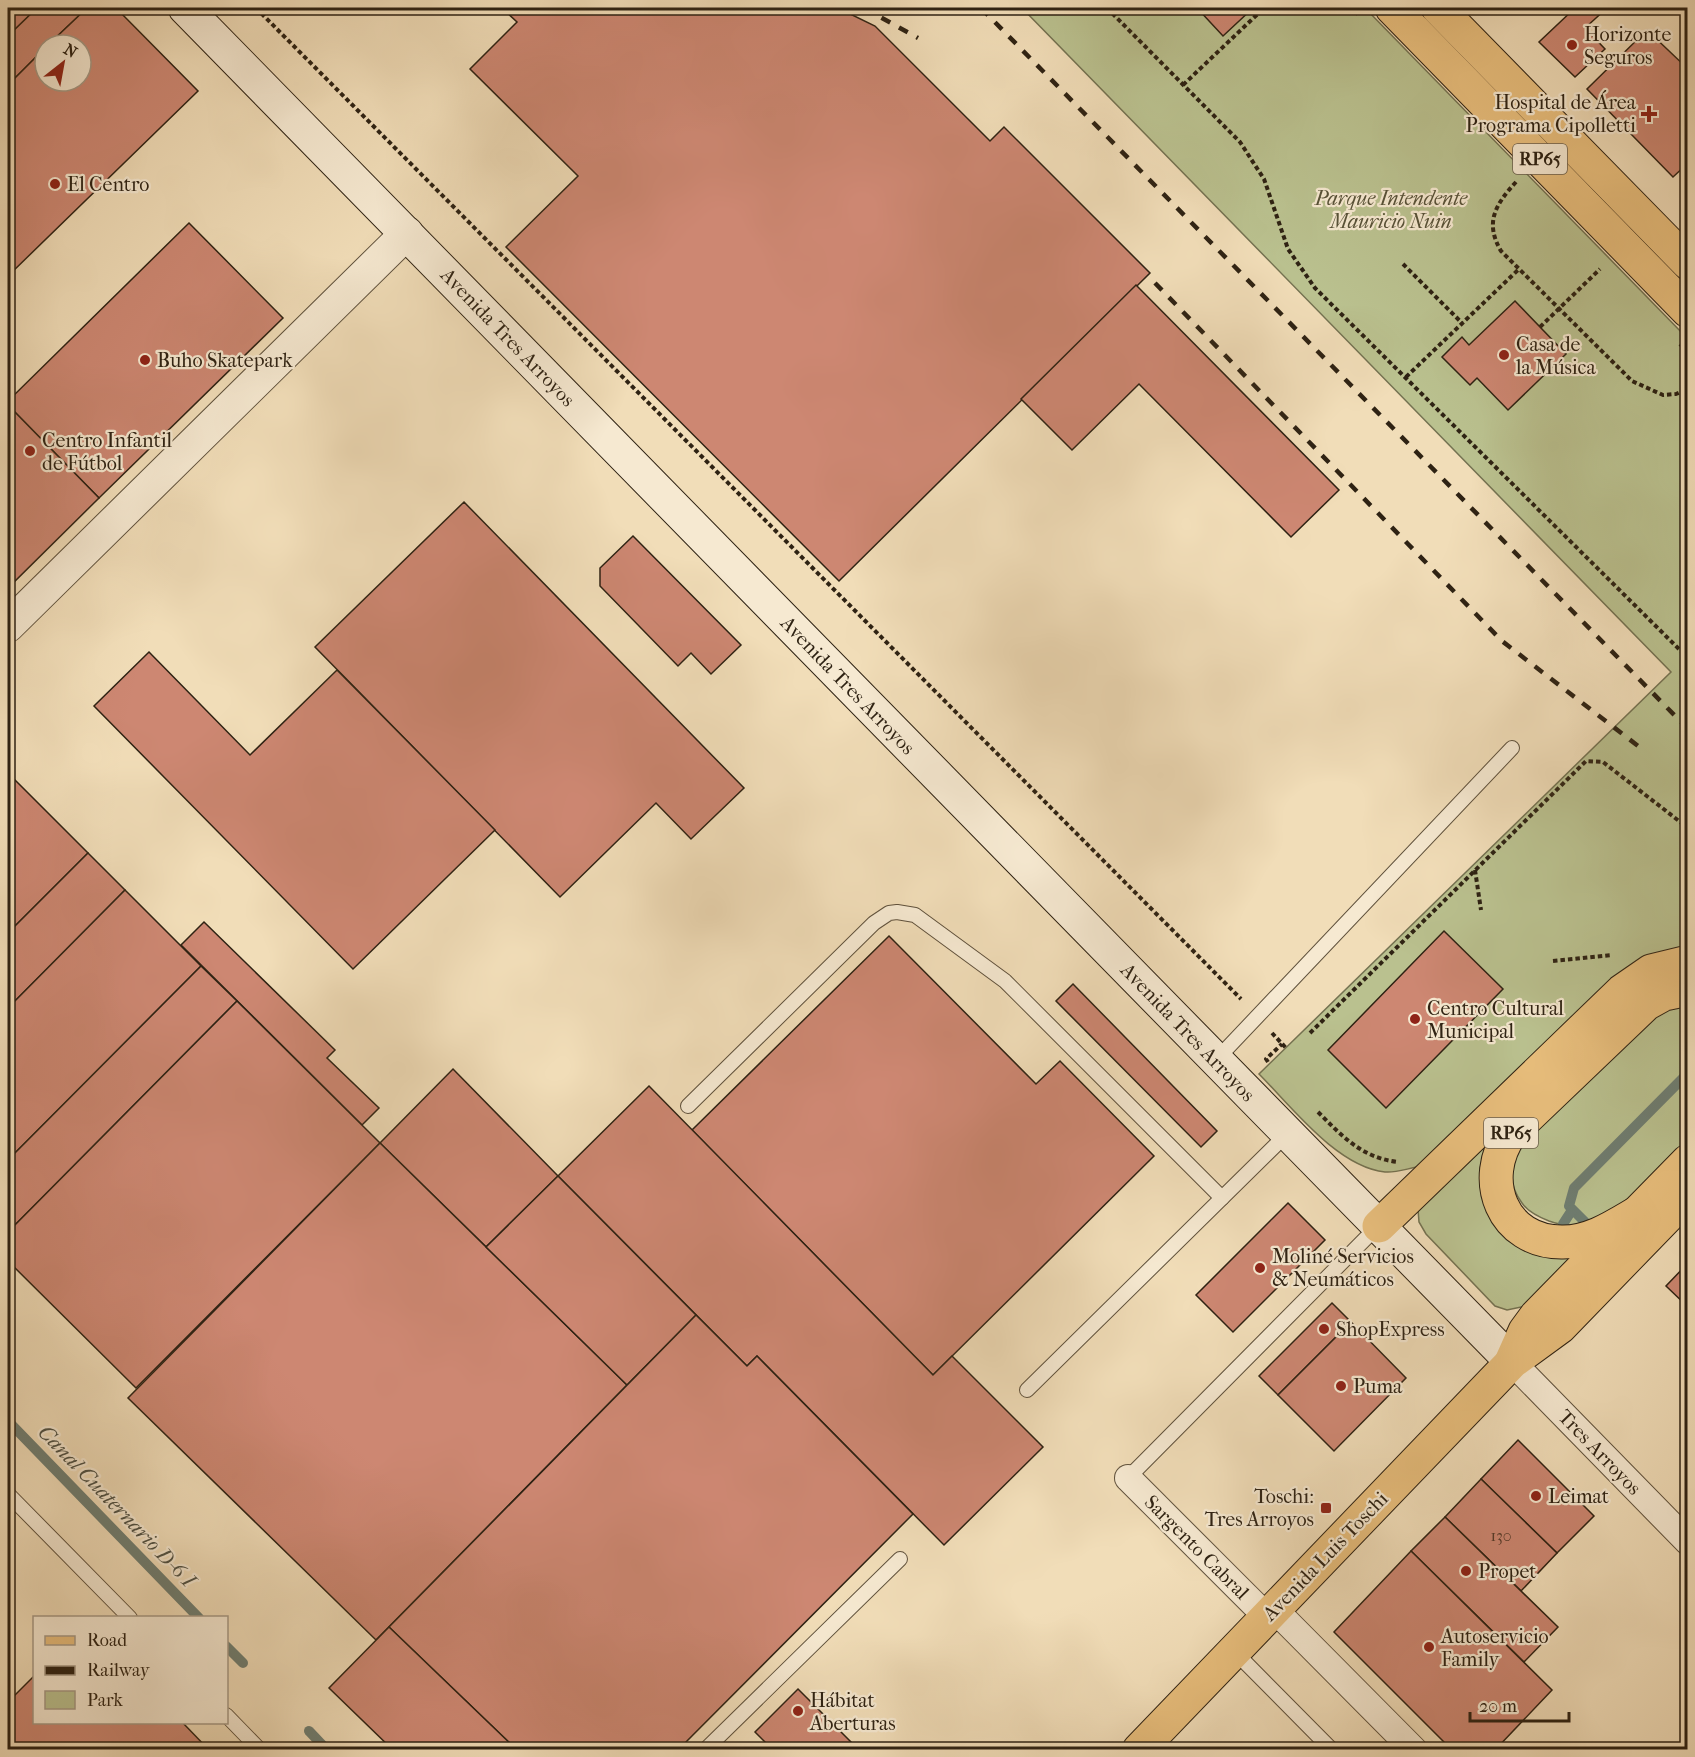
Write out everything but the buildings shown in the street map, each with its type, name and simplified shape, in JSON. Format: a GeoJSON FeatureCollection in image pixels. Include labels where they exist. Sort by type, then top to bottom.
{"type":"FeatureCollection","features":[{"type":"Feature","properties":{"kind":"main road","name":"Avenida Tres Arroyos"},"geometry":{"type":"LineString","coordinates":[[185,8],[1512,1362]]}},
{"type":"Feature","properties":{"kind":"main road","name":"RP65"},"geometry":{"type":"LineString","coordinates":[[1392,8],[1688,311]]}},
{"type":"Feature","properties":{"kind":"main road","name":"RP65"},"geometry":{"type":"LineString","coordinates":[[1438,8],[1688,263]]}},
{"type":"Feature","properties":{"kind":"main road"},"geometry":{"type":"LineString","coordinates":[[1379,1226],[1622,991],[1651,971],[1688,962]]}},
{"type":"Feature","properties":{"kind":"main road","name":"RP65"},"geometry":{"type":"LineString","coordinates":[[1635,1214],[1601,1233],[1577,1241],[1551,1242],[1538,1239],[1526,1232],[1507,1214],[1496,1191],[1495,1166],[1511,1133],[1638,1011],[1664,994],[1688,989]]}},
{"type":"Feature","properties":{"kind":"main road","name":"Avenida Luis Toschi"},"geometry":{"type":"LineString","coordinates":[[1512,1362],[1525,1331],[1536,1316],[1688,1161]]}},
{"type":"Feature","properties":{"kind":"main road","name":"Avenida Luis Toschi"},"geometry":{"type":"LineString","coordinates":[[1139,1749],[1512,1362],[1555,1331],[1688,1195]]}},
{"type":"Feature","properties":{"kind":"street"},"geometry":{"type":"LineString","coordinates":[[8,626],[407,233]]}},
{"type":"Feature","properties":{"kind":"street","name":"Tres Arroyos"},"geometry":{"type":"LineString","coordinates":[[1512,1362],[1688,1542]]}},
{"type":"Feature","properties":{"kind":"street","name":"Sargento Cabral"},"geometry":{"type":"LineString","coordinates":[[1128,1478],[1414,1749]]}},
{"type":"Feature","properties":{"kind":"lane"},"geometry":{"type":"LineString","coordinates":[[1216,1060],[1512,748]]}},
{"type":"Feature","properties":{"kind":"lane"},"geometry":{"type":"LineString","coordinates":[[688,1106],[874,923],[889,913],[906,912],[923,921],[1005,981],[1222,1198]]}},
{"type":"Feature","properties":{"kind":"lane"},"geometry":{"type":"LineString","coordinates":[[1027,1390],[1288,1133]]}},
{"type":"Feature","properties":{"kind":"lane"},"geometry":{"type":"LineString","coordinates":[[1128,1478],[1379,1226]]}},
{"type":"Feature","properties":{"kind":"lane"},"geometry":{"type":"LineString","coordinates":[[8,1494],[129,1616]]}},
{"type":"Feature","properties":{"kind":"lane"},"geometry":{"type":"LineString","coordinates":[[705,1749],[900,1559]]}},
{"type":"Feature","properties":{"kind":"lane"},"geometry":{"type":"LineString","coordinates":[[1234,1651],[1332,1749]]}},
{"type":"Feature","properties":{"kind":"lane"},"geometry":{"type":"LineString","coordinates":[[228,1717],[260,1749]]}},
{"type":"Feature","properties":{"kind":"path"},"geometry":{"type":"LineString","coordinates":[[256,8],[1258,1017],[1284,1046],[1266,1059],[1270,1064]]}},
{"type":"Feature","properties":{"kind":"path"},"geometry":{"type":"LineString","coordinates":[[1107,8],[1240,142],[1264,179],[1288,249],[1315,288],[1688,658]]}},
{"type":"Feature","properties":{"kind":"path"},"geometry":{"type":"LineString","coordinates":[[1183,85],[1264,8]]}},
{"type":"Feature","properties":{"kind":"path"},"geometry":{"type":"LineString","coordinates":[[1519,179],[1500,201],[1491,218],[1494,240],[1519,269],[1641,387],[1663,395],[1676,394],[1688,389]]}},
{"type":"Feature","properties":{"kind":"path"},"geometry":{"type":"LineString","coordinates":[[1403,264],[1462,323]]}},
{"type":"Feature","properties":{"kind":"path"},"geometry":{"type":"LineString","coordinates":[[1540,327],[1603,265]]}},
{"type":"Feature","properties":{"kind":"path"},"geometry":{"type":"LineString","coordinates":[[1406,377],[1519,269]]}},
{"type":"Feature","properties":{"kind":"path"},"geometry":{"type":"LineString","coordinates":[[1682,652],[1688,646]]}},
{"type":"Feature","properties":{"kind":"path"},"geometry":{"type":"LineString","coordinates":[[1310,1033],[1581,766],[1592,760],[1603,762],[1688,828]]}},
{"type":"Feature","properties":{"kind":"path"},"geometry":{"type":"LineString","coordinates":[[1475,870],[1481,910]]}},
{"type":"Feature","properties":{"kind":"path"},"geometry":{"type":"LineString","coordinates":[[1553,961],[1622,954]]}},
{"type":"Feature","properties":{"kind":"path"},"geometry":{"type":"LineString","coordinates":[[1316,1110],[1360,1150],[1373,1157],[1400,1162]]}},
{"type":"Feature","properties":{"kind":"green space","name":"Parque Intendente Mauricio Nuin"},"geometry":{"type":"Polygon","coordinates":[[[1022,8],[1365,8],[1687,338],[1687,951],[1417,1167],[1385,1172],[1367,1168],[1350,1159],[1316,1133],[1259,1074],[1671,672],[1022,8]]]}},
{"type":"Feature","properties":{"kind":"green space"},"geometry":{"type":"Polygon","coordinates":[[[1687,1000],[1687,1140],[1643,1187],[1609,1214],[1590,1222],[1570,1225],[1549,1221],[1531,1212],[1524,1206],[1513,1183],[1512,1168],[1517,1147],[1659,1012],[1687,1000]]]}},
{"type":"Feature","properties":{"kind":"green space"},"geometry":{"type":"Polygon","coordinates":[[[1485,1146],[1480,1169],[1483,1196],[1571,1259],[1526,1306],[1507,1310],[1495,1306],[1426,1234],[1419,1222],[1418,1209],[1485,1146]]]}},
{"type":"Feature","properties":{"kind":"waterway"},"geometry":{"type":"LineString","coordinates":[[1586,1223],[1569,1206],[1574,1188],[1688,1073]]}},
{"type":"Feature","properties":{"kind":"waterway"},"geometry":{"type":"LineString","coordinates":[[1563,1224],[1572,1210]]}},
{"type":"Feature","properties":{"kind":"waterway","name":"Canal Cuaternario D-6 I"},"geometry":{"type":"LineString","coordinates":[[8,1421],[197,1616]]}},
{"type":"Feature","properties":{"kind":"waterway","name":"Canal Cuaternario D-6 I"},"geometry":{"type":"LineString","coordinates":[[228,1648],[243,1663]]}},
{"type":"Feature","properties":{"kind":"waterway","name":"Canal Cuaternario D-6 I"},"geometry":{"type":"LineString","coordinates":[[309,1731],[327,1750]]}},
{"type":"Feature","properties":{"kind":"railway"},"geometry":{"type":"LineString","coordinates":[[864,8],[918,38]]}},
{"type":"Feature","properties":{"kind":"railway"},"geometry":{"type":"LineString","coordinates":[[981,8],[1688,729]]}},
{"type":"Feature","properties":{"kind":"railway"},"geometry":{"type":"LineString","coordinates":[[1155,283],[1502,641],[1642,749]]}},
{"type":"Feature","properties":{"kind":"place","name":"Horizonte Seguros"},"geometry":{"type":"Point","coordinates":[1572,45]}},
{"type":"Feature","properties":{"kind":"place","name":"Hospital de Área Programa Cipolletti"},"geometry":{"type":"Point","coordinates":[1649,114]}},
{"type":"Feature","properties":{"kind":"place","name":"El Centro"},"geometry":{"type":"Point","coordinates":[55,184]}},
{"type":"Feature","properties":{"kind":"place","name":"Casa de la Música"},"geometry":{"type":"Point","coordinates":[1504,355]}},
{"type":"Feature","properties":{"kind":"place","name":"Buho Skatepark"},"geometry":{"type":"Point","coordinates":[145,360]}},
{"type":"Feature","properties":{"kind":"place","name":"Centro Infantil de Fútbol"},"geometry":{"type":"Point","coordinates":[30,451]}},
{"type":"Feature","properties":{"kind":"place","name":"Centro Cultural Municipal"},"geometry":{"type":"Point","coordinates":[1415,1019]}},
{"type":"Feature","properties":{"kind":"place","name":"Moliné Servicios & Neumáticos"},"geometry":{"type":"Point","coordinates":[1260,1268]}},
{"type":"Feature","properties":{"kind":"place","name":"ShopExpress"},"geometry":{"type":"Point","coordinates":[1324,1329]}},
{"type":"Feature","properties":{"kind":"place","name":"Puma"},"geometry":{"type":"Point","coordinates":[1341,1386]}},
{"type":"Feature","properties":{"kind":"place","name":"Leimat"},"geometry":{"type":"Point","coordinates":[1536,1496]}},
{"type":"Feature","properties":{"kind":"place","name":"Toschi: Tres Arroyos"},"geometry":{"type":"Point","coordinates":[1326,1508]}},
{"type":"Feature","properties":{"kind":"place","name":"Propet"},"geometry":{"type":"Point","coordinates":[1466,1571]}},
{"type":"Feature","properties":{"kind":"place","name":"Autoservicio Family"},"geometry":{"type":"Point","coordinates":[1429,1647]}},
{"type":"Feature","properties":{"kind":"place","name":"Hábitat Aberturas"},"geometry":{"type":"Point","coordinates":[798,1711]}}]}
